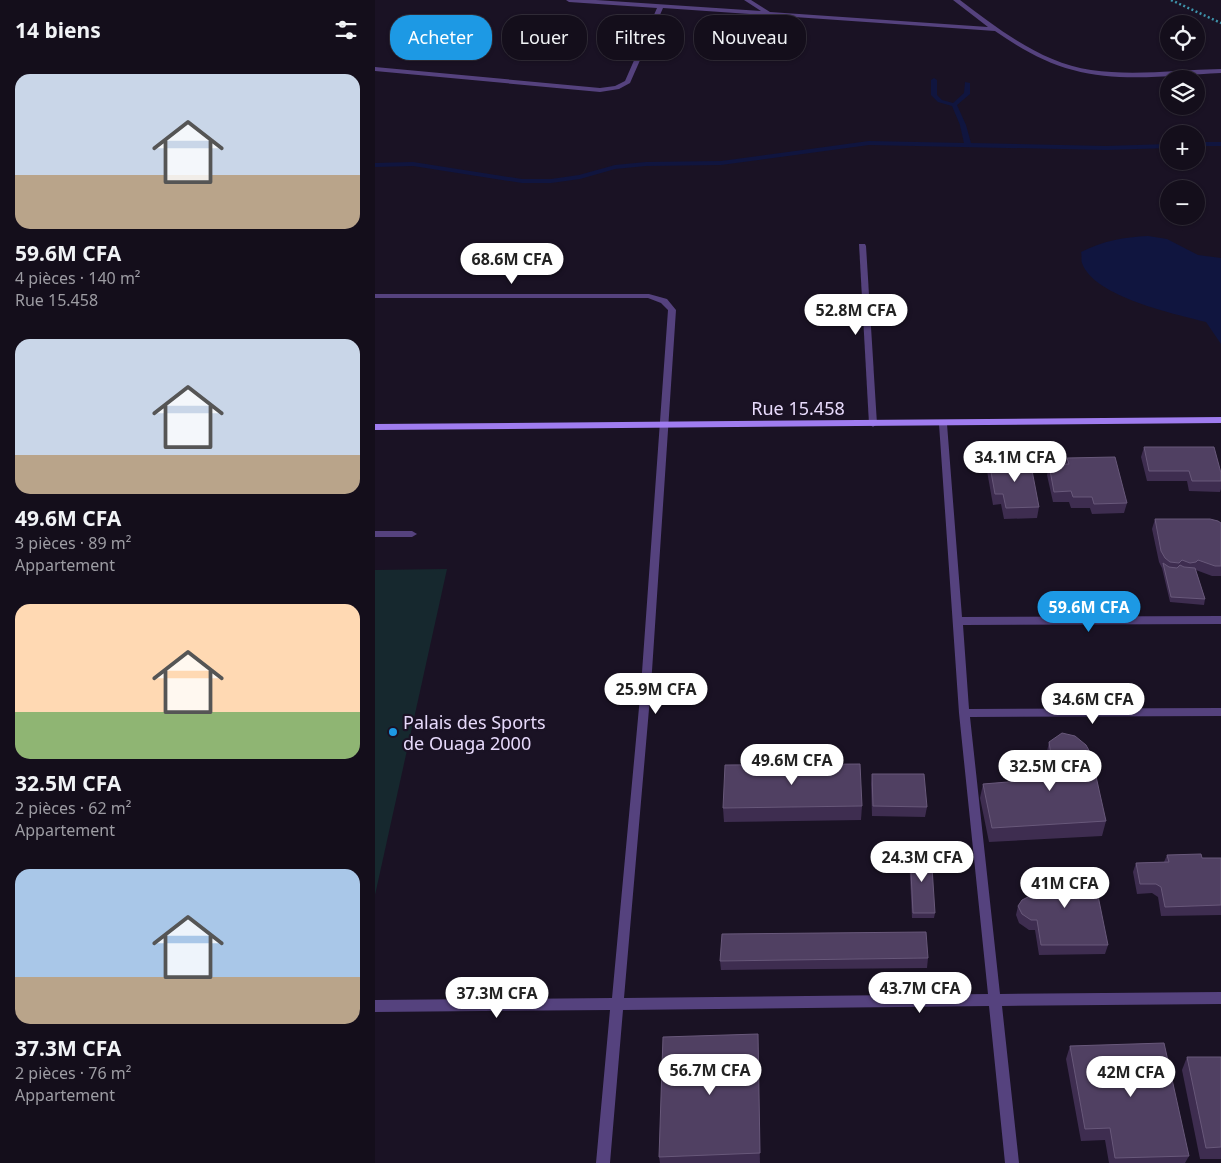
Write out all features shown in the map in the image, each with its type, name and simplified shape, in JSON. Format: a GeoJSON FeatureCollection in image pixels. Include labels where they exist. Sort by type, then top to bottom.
{"type":"FeatureCollection","features":[{"type":"Feature","properties":{"kind":"main road","name":"Rue 15.458"},"geometry":{"type":"LineString","coordinates":[[375,427],[943,424],[1221,420]]}},
{"type":"Feature","properties":{"kind":"street"},"geometry":{"type":"LineString","coordinates":[[569,0],[993,29]]}},
{"type":"Feature","properties":{"kind":"street"},"geometry":{"type":"LineString","coordinates":[[747,0],[771,14]]}},
{"type":"Feature","properties":{"kind":"street"},"geometry":{"type":"LineString","coordinates":[[956,0],[993,29],[1059,64],[1089,72],[1121,74],[1221,71]]}},
{"type":"Feature","properties":{"kind":"street"},"geometry":{"type":"LineString","coordinates":[[375,69],[600,90],[617,88],[628,82],[661,6]]}},
{"type":"Feature","properties":{"kind":"street"},"geometry":{"type":"LineString","coordinates":[[862,246],[873,424]]}},
{"type":"Feature","properties":{"kind":"street"},"geometry":{"type":"LineString","coordinates":[[375,296],[649,296],[664,301],[672,310],[646,686],[603,1163]]}},
{"type":"Feature","properties":{"kind":"street"},"geometry":{"type":"LineString","coordinates":[[943,424],[964,713],[1012,1163]]}},
{"type":"Feature","properties":{"kind":"street"},"geometry":{"type":"LineString","coordinates":[[375,534],[412,534]]}},
{"type":"Feature","properties":{"kind":"street"},"geometry":{"type":"LineString","coordinates":[[957,621],[1221,620]]}},
{"type":"Feature","properties":{"kind":"street"},"geometry":{"type":"LineString","coordinates":[[964,713],[1221,712]]}},
{"type":"Feature","properties":{"kind":"street"},"geometry":{"type":"LineString","coordinates":[[375,1006],[1221,998]]}},
{"type":"Feature","properties":{"kind":"path"},"geometry":{"type":"LineString","coordinates":[[1171,0],[1221,23]]}},
{"type":"Feature","properties":{"kind":"shaded area"},"geometry":{"type":"Polygon","coordinates":[[[1148,236],[1167,239],[1198,255],[1221,258],[1221,344],[1206,322],[1156,309],[1118,294],[1102,285],[1090,275],[1082,263],[1081,252],[1089,248],[1114,240],[1148,236]]]}},
{"type":"Feature","properties":{"kind":"shaded area","name":"Palais des Sports de Ouaga 2000"},"geometry":{"type":"Polygon","coordinates":[[[447,569],[375,895],[375,570],[447,569]]]}},
{"type":"Feature","properties":{"kind":"building"},"geometry":{"type":"Polygon","coordinates":[[[1144,447],[1214,447],[1221,473],[1221,481],[1192,481],[1189,471],[1149,471],[1144,447]]]}},
{"type":"Feature","properties":{"kind":"building"},"geometry":{"type":"Polygon","coordinates":[[[1115,457],[1127,503],[1094,504],[1092,497],[1073,497],[1071,491],[1054,492],[1049,465],[1069,464],[1067,458],[1115,457]]]}},
{"type":"Feature","properties":{"kind":"building"},"geometry":{"type":"Polygon","coordinates":[[[1030,460],[1039,507],[1006,508],[1003,494],[995,494],[989,461],[1030,460]]]}},
{"type":"Feature","properties":{"kind":"building"},"geometry":{"type":"Polygon","coordinates":[[[1155,519],[1210,519],[1221,523],[1221,566],[1215,566],[1198,560],[1190,563],[1182,560],[1179,563],[1170,562],[1161,551],[1155,519]]]}},
{"type":"Feature","properties":{"kind":"building"},"geometry":{"type":"Polygon","coordinates":[[[1163,563],[1169,567],[1177,568],[1180,565],[1195,568],[1205,599],[1171,597],[1163,563]]]}},
{"type":"Feature","properties":{"kind":"building"},"geometry":{"type":"Polygon","coordinates":[[[1062,733],[1075,736],[1086,745],[1091,754],[1106,821],[992,828],[983,784],[1020,781],[1035,775],[1043,779],[1055,780],[1049,742],[1062,733]]]}},
{"type":"Feature","properties":{"kind":"building"},"geometry":{"type":"Polygon","coordinates":[[[860,764],[862,806],[723,808],[725,765],[860,764]]]}},
{"type":"Feature","properties":{"kind":"building"},"geometry":{"type":"Polygon","coordinates":[[[872,774],[924,774],[927,807],[873,806],[872,774]]]}},
{"type":"Feature","properties":{"kind":"building"},"geometry":{"type":"Polygon","coordinates":[[[910,852],[931,852],[935,913],[913,913],[910,852]]]}},
{"type":"Feature","properties":{"kind":"building"},"geometry":{"type":"Polygon","coordinates":[[[1201,854],[1202,858],[1221,858],[1221,905],[1165,907],[1161,887],[1156,884],[1140,884],[1136,863],[1169,862],[1167,855],[1201,854]]]}},
{"type":"Feature","properties":{"kind":"building"},"geometry":{"type":"Polygon","coordinates":[[[1029,869],[1080,869],[1084,885],[1096,886],[1108,945],[1041,945],[1037,920],[1031,920],[1022,914],[1018,906],[1022,900],[1034,894],[1029,869]]]}},
{"type":"Feature","properties":{"kind":"building"},"geometry":{"type":"Polygon","coordinates":[[[926,932],[928,958],[720,961],[722,934],[926,932]]]}},
{"type":"Feature","properties":{"kind":"building"},"geometry":{"type":"Polygon","coordinates":[[[758,1034],[760,1153],[659,1157],[663,1037],[758,1034]]]}},
{"type":"Feature","properties":{"kind":"building"},"geometry":{"type":"Polygon","coordinates":[[[1164,1043],[1189,1156],[1115,1158],[1110,1128],[1085,1129],[1070,1046],[1164,1043]]]}},
{"type":"Feature","properties":{"kind":"building"},"geometry":{"type":"Polygon","coordinates":[[[1187,1057],[1221,1057],[1221,1147],[1206,1148],[1187,1057]]]}},
{"type":"Feature","properties":{"kind":"waterway"},"geometry":{"type":"LineString","coordinates":[[934,80],[934,95],[940,101],[954,105]]}},
{"type":"Feature","properties":{"kind":"waterway"},"geometry":{"type":"LineString","coordinates":[[954,105],[967,94],[967,83]]}},
{"type":"Feature","properties":{"kind":"waterway"},"geometry":{"type":"LineString","coordinates":[[954,105],[963,125],[968,145]]}},
{"type":"Feature","properties":{"kind":"waterway"},"geometry":{"type":"LineString","coordinates":[[375,165],[413,164],[522,181],[551,181],[580,177],[615,167],[646,164],[721,163],[869,143],[1106,148],[1160,146]]}},
{"type":"Feature","properties":{"kind":"waterway"},"geometry":{"type":"LineString","coordinates":[[1205,144],[1221,144]]}},
{"type":"Feature","properties":{"kind":"place","name":"Palais des Sports de Ouaga 2000"},"geometry":{"type":"Point","coordinates":[393,732]}}]}
